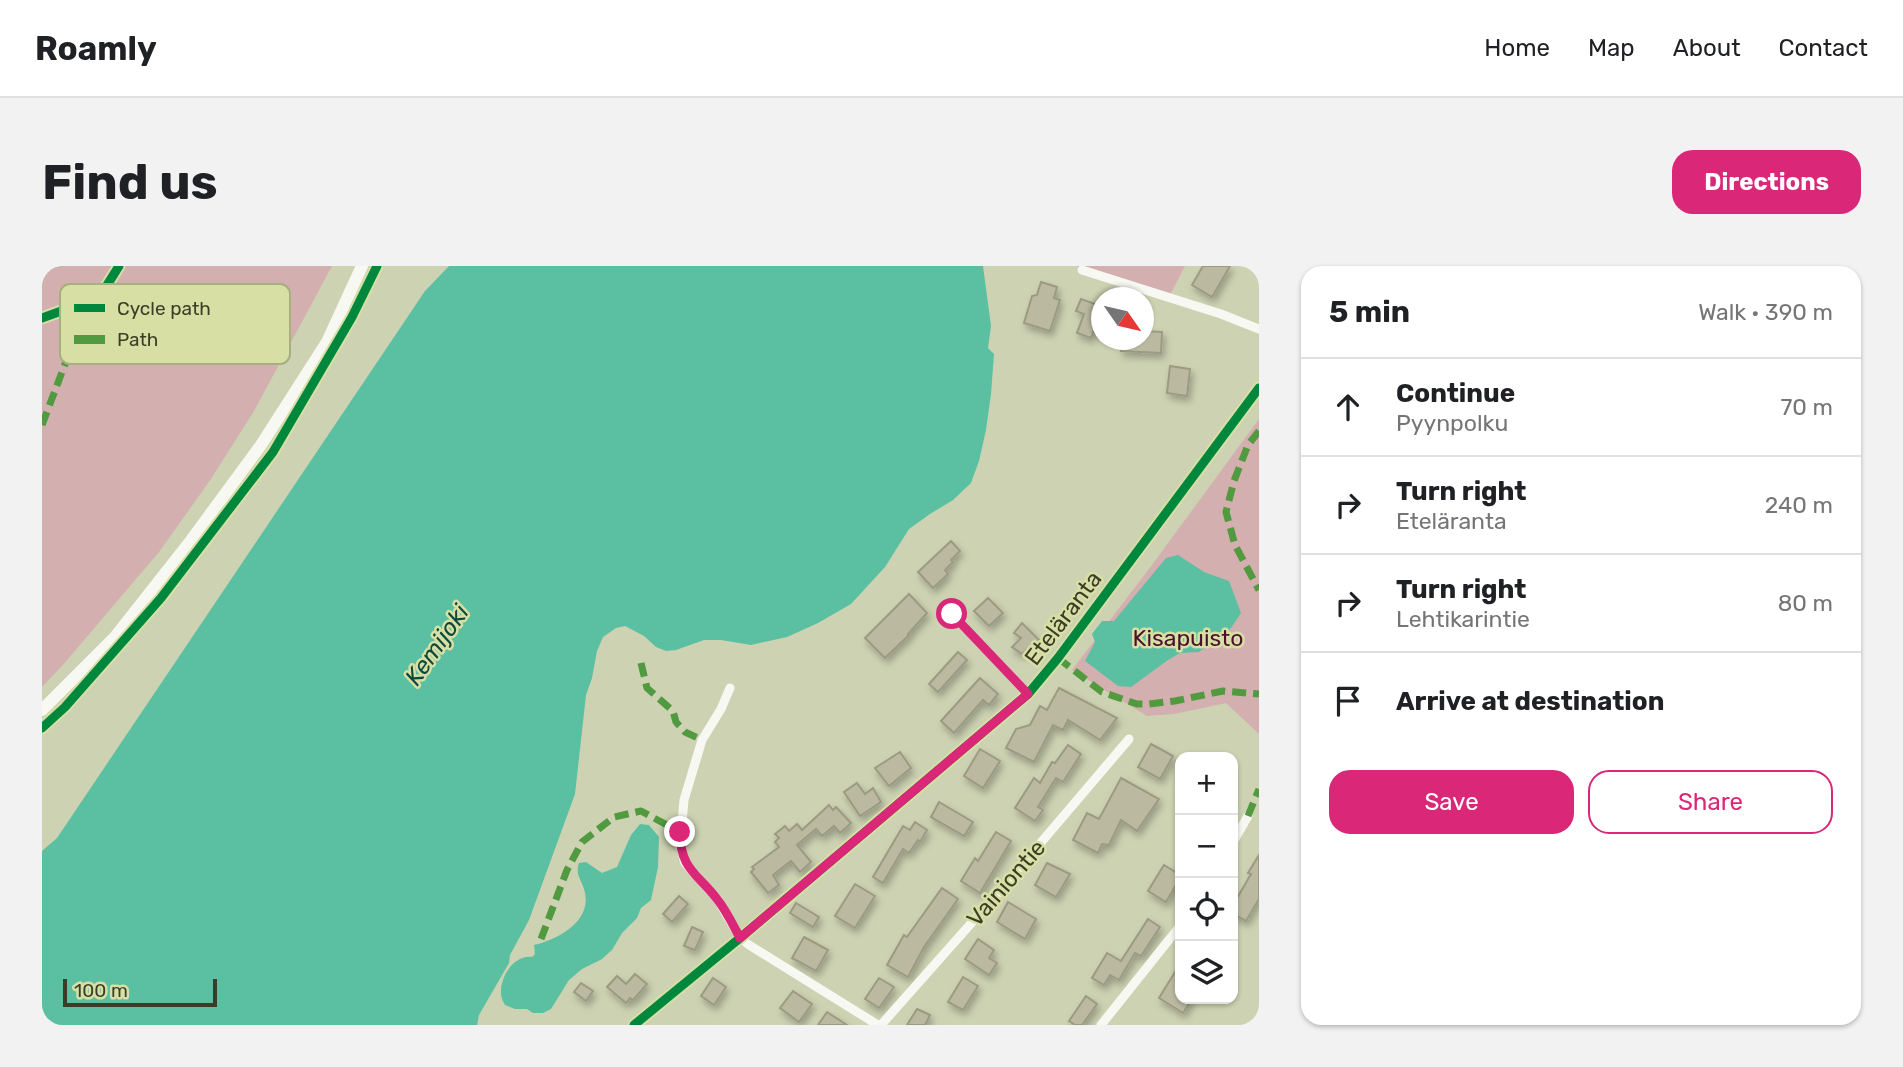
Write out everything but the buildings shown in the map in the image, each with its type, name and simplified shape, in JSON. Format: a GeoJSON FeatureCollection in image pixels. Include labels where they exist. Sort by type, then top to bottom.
{"type":"FeatureCollection","features":[{"type":"Feature","properties":{"kind":"main road"},"geometry":{"type":"LineString","coordinates":[[42,710],[115,637],[253,456],[327,342],[362,266]]}},
{"type":"Feature","properties":{"kind":"street"},"geometry":{"type":"LineString","coordinates":[[1082,270],[1221,314],[1259,329]]}},
{"type":"Feature","properties":{"kind":"street","name":"Eteläranta"},"geometry":{"type":"LineString","coordinates":[[634,1025],[1028,694],[1058,658],[1259,388]]}},
{"type":"Feature","properties":{"kind":"street"},"geometry":{"type":"LineString","coordinates":[[952,614],[1028,694]]}},
{"type":"Feature","properties":{"kind":"street"},"geometry":{"type":"LineString","coordinates":[[730,688],[702,740],[684,800],[680,845],[685,863],[719,900],[740,938],[879,1025]]}},
{"type":"Feature","properties":{"kind":"street","name":"Vainiontie"},"geometry":{"type":"LineString","coordinates":[[879,1025],[998,893],[1129,739]]}},
{"type":"Feature","properties":{"kind":"street"},"geometry":{"type":"LineString","coordinates":[[1238,833],[1248,816]]}},
{"type":"Feature","properties":{"kind":"street"},"geometry":{"type":"LineString","coordinates":[[1101,1025],[1175,932]]}},
{"type":"Feature","properties":{"kind":"green space"},"geometry":{"type":"Polygon","coordinates":[[[42,266],[332,266],[290,344],[290,284],[60,284],[60,364],[279,364],[254,411],[211,479],[159,552],[42,687],[42,266]]]}},
{"type":"Feature","properties":{"kind":"green space"},"geometry":{"type":"Polygon","coordinates":[[[1077,266],[1185,266],[1170,295],[1154,290],[1154,287],[1142,287],[1082,270],[1077,266]]]}},
{"type":"Feature","properties":{"kind":"green space","name":"Kisapuisto"},"geometry":{"type":"Polygon","coordinates":[[[1259,419],[1259,734],[1226,703],[1174,714],[1147,716],[1072,670],[1259,419]]]}},
{"type":"Feature","properties":{"kind":"water","name":"Kemijoki"},"geometry":{"type":"Polygon","coordinates":[[[449,266],[983,266],[991,326],[988,348],[994,354],[986,430],[971,483],[953,500],[909,529],[885,567],[851,604],[787,637],[751,645],[704,640],[666,651],[625,626],[616,628],[603,637],[586,695],[575,794],[529,920],[510,955],[509,963],[479,1015],[477,1025],[42,1025],[42,851],[57,838],[425,291],[449,266]]]}},
{"type":"Feature","properties":{"kind":"water"},"geometry":{"type":"Polygon","coordinates":[[[1178,555],[1204,572],[1229,581],[1241,613],[1231,628],[1199,652],[1180,653],[1131,687],[1118,686],[1085,661],[1095,642],[1092,634],[1102,621],[1114,621],[1166,558],[1178,555]]]}},
{"type":"Feature","properties":{"kind":"water"},"geometry":{"type":"Polygon","coordinates":[[[640,824],[649,825],[659,837],[658,867],[651,900],[641,908],[637,918],[622,933],[612,950],[569,980],[551,1009],[543,1013],[533,1013],[527,1009],[515,1009],[505,1005],[501,997],[501,987],[509,968],[519,959],[532,957],[535,954],[534,945],[563,933],[579,919],[584,910],[586,900],[578,873],[579,863],[586,862],[602,873],[617,867],[631,835],[640,824]]]}},
{"type":"Feature","properties":{"kind":"marked path"},"geometry":{"type":"LineString","coordinates":[[42,425],[65,364]]}},
{"type":"Feature","properties":{"kind":"marked path"},"geometry":{"type":"LineString","coordinates":[[1259,431],[1248,445],[1226,512],[1235,545],[1259,590]]}},
{"type":"Feature","properties":{"kind":"marked path"},"geometry":{"type":"LineString","coordinates":[[1058,658],[1102,692],[1137,704],[1175,701],[1223,691],[1259,694]]}},
{"type":"Feature","properties":{"kind":"marked path"},"geometry":{"type":"LineString","coordinates":[[641,663],[647,688],[673,711],[676,722],[685,732],[702,740]]}},
{"type":"Feature","properties":{"kind":"marked path"},"geometry":{"type":"LineString","coordinates":[[1248,816],[1259,789]]}},
{"type":"Feature","properties":{"kind":"marked path"},"geometry":{"type":"LineString","coordinates":[[541,939],[567,870],[582,842],[614,817],[641,811],[680,832]]}},
{"type":"Feature","properties":{"kind":"cycle path"},"geometry":{"type":"LineString","coordinates":[[108,284],[119,266]]}},
{"type":"Feature","properties":{"kind":"cycle path"},"geometry":{"type":"LineString","coordinates":[[42,728],[65,707],[161,598],[273,452],[352,317],[377,266]]}},
{"type":"Feature","properties":{"kind":"cycle path"},"geometry":{"type":"LineString","coordinates":[[42,318],[60,311]]}},
{"type":"Feature","properties":{"kind":"cycle path"},"geometry":{"type":"LineString","coordinates":[[634,1025],[1028,694],[1058,658],[1259,388]]}},
{"type":"Feature","properties":{"kind":"route"},"geometry":{"type":"LineString","coordinates":[[680,832],[685,863],[719,900],[740,938],[1028,694],[952,614]]}}]}
